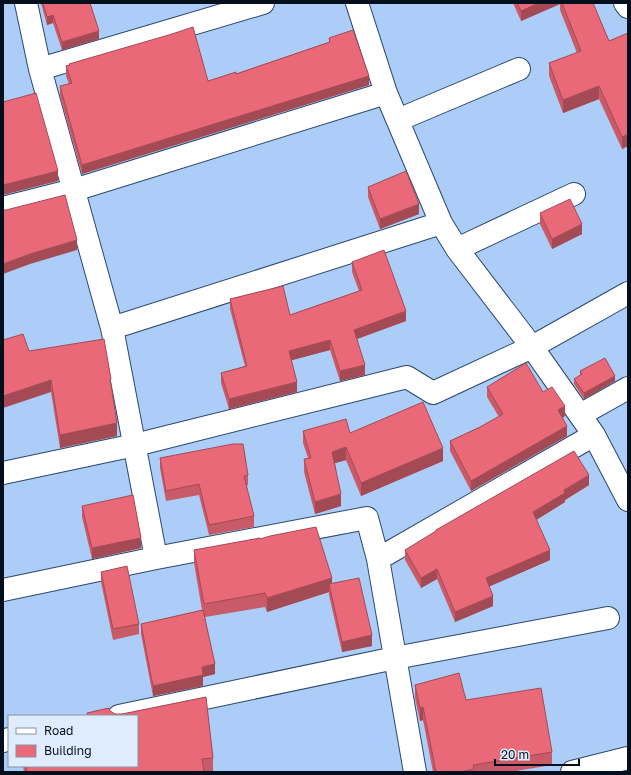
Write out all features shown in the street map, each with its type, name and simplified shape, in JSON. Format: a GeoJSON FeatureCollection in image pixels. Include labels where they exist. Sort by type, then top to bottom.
{"type":"FeatureCollection","features":[{"type":"Feature","properties":{"kind":"street"},"geometry":{"type":"LineString","coordinates":[[26,3],[40,69],[112,328],[156,558]]}},
{"type":"Feature","properties":{"kind":"street"},"geometry":{"type":"LineString","coordinates":[[40,69],[264,3]]}},
{"type":"Feature","properties":{"kind":"street"},"geometry":{"type":"LineString","coordinates":[[357,3],[386,93],[441,223],[457,249],[532,347],[594,435],[628,500]]}},
{"type":"Feature","properties":{"kind":"street"},"geometry":{"type":"LineString","coordinates":[[625,3],[628,6]]}},
{"type":"Feature","properties":{"kind":"street"},"geometry":{"type":"LineString","coordinates":[[398,120],[519,69]]}},
{"type":"Feature","properties":{"kind":"street"},"geometry":{"type":"LineString","coordinates":[[3,208],[74,190],[386,93]]}},
{"type":"Feature","properties":{"kind":"street"},"geometry":{"type":"LineString","coordinates":[[457,249],[574,194]]}},
{"type":"Feature","properties":{"kind":"street"},"geometry":{"type":"LineString","coordinates":[[112,328],[441,223]]}},
{"type":"Feature","properties":{"kind":"street"},"geometry":{"type":"LineString","coordinates":[[3,473],[135,445],[407,376],[433,393],[532,347],[628,293]]}},
{"type":"Feature","properties":{"kind":"street"},"geometry":{"type":"LineString","coordinates":[[580,415],[628,388]]}},
{"type":"Feature","properties":{"kind":"street"},"geometry":{"type":"LineString","coordinates":[[378,559],[594,435]]}},
{"type":"Feature","properties":{"kind":"street"},"geometry":{"type":"LineString","coordinates":[[3,590],[156,558],[367,518],[378,559],[415,772]]}},
{"type":"Feature","properties":{"kind":"street"},"geometry":{"type":"LineString","coordinates":[[124,715],[395,658],[608,618]]}},
{"type":"Feature","properties":{"kind":"street"},"geometry":{"type":"LineString","coordinates":[[572,772],[628,758]]}},
{"type":"Feature","properties":{"kind":"building"},"geometry":{"type":"Polygon","coordinates":[[[43,3],[90,3],[99,31],[62,42],[53,15],[47,17],[43,3]]]}},
{"type":"Feature","properties":{"kind":"building"},"geometry":{"type":"Polygon","coordinates":[[[517,3],[539,3],[521,11],[517,3]]]}},
{"type":"Feature","properties":{"kind":"building"},"geometry":{"type":"Polygon","coordinates":[[[562,3],[593,3],[609,41],[628,33],[628,134],[622,137],[599,86],[563,100],[549,63],[581,51],[562,3]]]}},
{"type":"Feature","properties":{"kind":"building"},"geometry":{"type":"Polygon","coordinates":[[[193,27],[208,81],[236,72],[236,74],[330,42],[329,38],[353,30],[369,76],[82,165],[60,86],[72,83],[66,66],[193,27]]]}},
{"type":"Feature","properties":{"kind":"building"},"geometry":{"type":"Polygon","coordinates":[[[36,93],[58,171],[3,185],[3,102],[36,93]]]}},
{"type":"Feature","properties":{"kind":"building"},"geometry":{"type":"Polygon","coordinates":[[[406,171],[419,204],[380,219],[368,187],[406,171]]]}},
{"type":"Feature","properties":{"kind":"building"},"geometry":{"type":"Polygon","coordinates":[[[65,195],[77,240],[3,264],[3,210],[65,195]]]}},
{"type":"Feature","properties":{"kind":"building"},"geometry":{"type":"Polygon","coordinates":[[[570,199],[582,224],[552,239],[540,213],[570,199]]]}},
{"type":"Feature","properties":{"kind":"building"},"geometry":{"type":"Polygon","coordinates":[[[384,250],[406,311],[354,330],[365,365],[340,371],[330,340],[289,351],[297,382],[229,399],[221,373],[247,366],[230,299],[283,286],[290,315],[362,290],[352,262],[384,250]]]}},
{"type":"Feature","properties":{"kind":"building"},"geometry":{"type":"Polygon","coordinates":[[[23,334],[29,351],[104,339],[117,423],[60,435],[51,380],[3,396],[3,340],[23,334]]]}},
{"type":"Feature","properties":{"kind":"building"},"geometry":{"type":"Polygon","coordinates":[[[605,358],[615,376],[584,393],[574,379],[582,374],[580,371],[605,358]]]}},
{"type":"Feature","properties":{"kind":"building"},"geometry":{"type":"Polygon","coordinates":[[[526,363],[543,392],[552,387],[565,406],[558,410],[567,426],[471,481],[450,441],[503,414],[487,387],[526,363]]]}},
{"type":"Feature","properties":{"kind":"building"},"geometry":{"type":"Polygon","coordinates":[[[423,402],[443,448],[361,483],[346,447],[332,452],[341,494],[315,502],[304,459],[311,458],[303,431],[346,419],[350,433],[423,402]]]}},
{"type":"Feature","properties":{"kind":"building"},"geometry":{"type":"Polygon","coordinates":[[[233,444],[243,444],[248,475],[244,476],[254,516],[209,525],[199,484],[166,491],[160,458],[233,444]]]}},
{"type":"Feature","properties":{"kind":"building"},"geometry":{"type":"Polygon","coordinates":[[[574,451],[589,475],[564,490],[565,493],[533,512],[550,550],[486,578],[493,596],[455,612],[437,569],[421,578],[405,550],[436,530],[574,451]]]}},
{"type":"Feature","properties":{"kind":"building"},"geometry":{"type":"Polygon","coordinates":[[[133,495],[141,538],[92,548],[82,506],[133,495]]]}},
{"type":"Feature","properties":{"kind":"building"},"geometry":{"type":"Polygon","coordinates":[[[316,527],[332,578],[267,598],[265,593],[204,604],[194,550],[260,539],[316,527]]]}},
{"type":"Feature","properties":{"kind":"building"},"geometry":{"type":"Polygon","coordinates":[[[127,566],[139,624],[113,629],[101,572],[127,566]]]}},
{"type":"Feature","properties":{"kind":"building"},"geometry":{"type":"Polygon","coordinates":[[[359,578],[372,635],[342,642],[329,584],[359,578]]]}},
{"type":"Feature","properties":{"kind":"building"},"geometry":{"type":"Polygon","coordinates":[[[203,610],[215,664],[202,667],[203,675],[153,686],[141,624],[203,610]]]}},
{"type":"Feature","properties":{"kind":"building"},"geometry":{"type":"Polygon","coordinates":[[[459,673],[466,700],[541,688],[552,752],[473,765],[474,769],[460,772],[436,772],[423,707],[420,708],[415,685],[459,673]]]}},
{"type":"Feature","properties":{"kind":"building"},"geometry":{"type":"Polygon","coordinates":[[[206,697],[213,758],[202,759],[204,772],[27,772],[26,767],[138,767],[138,715],[88,715],[87,713],[109,708],[110,711],[115,714],[122,714],[206,697]]]}}]}
